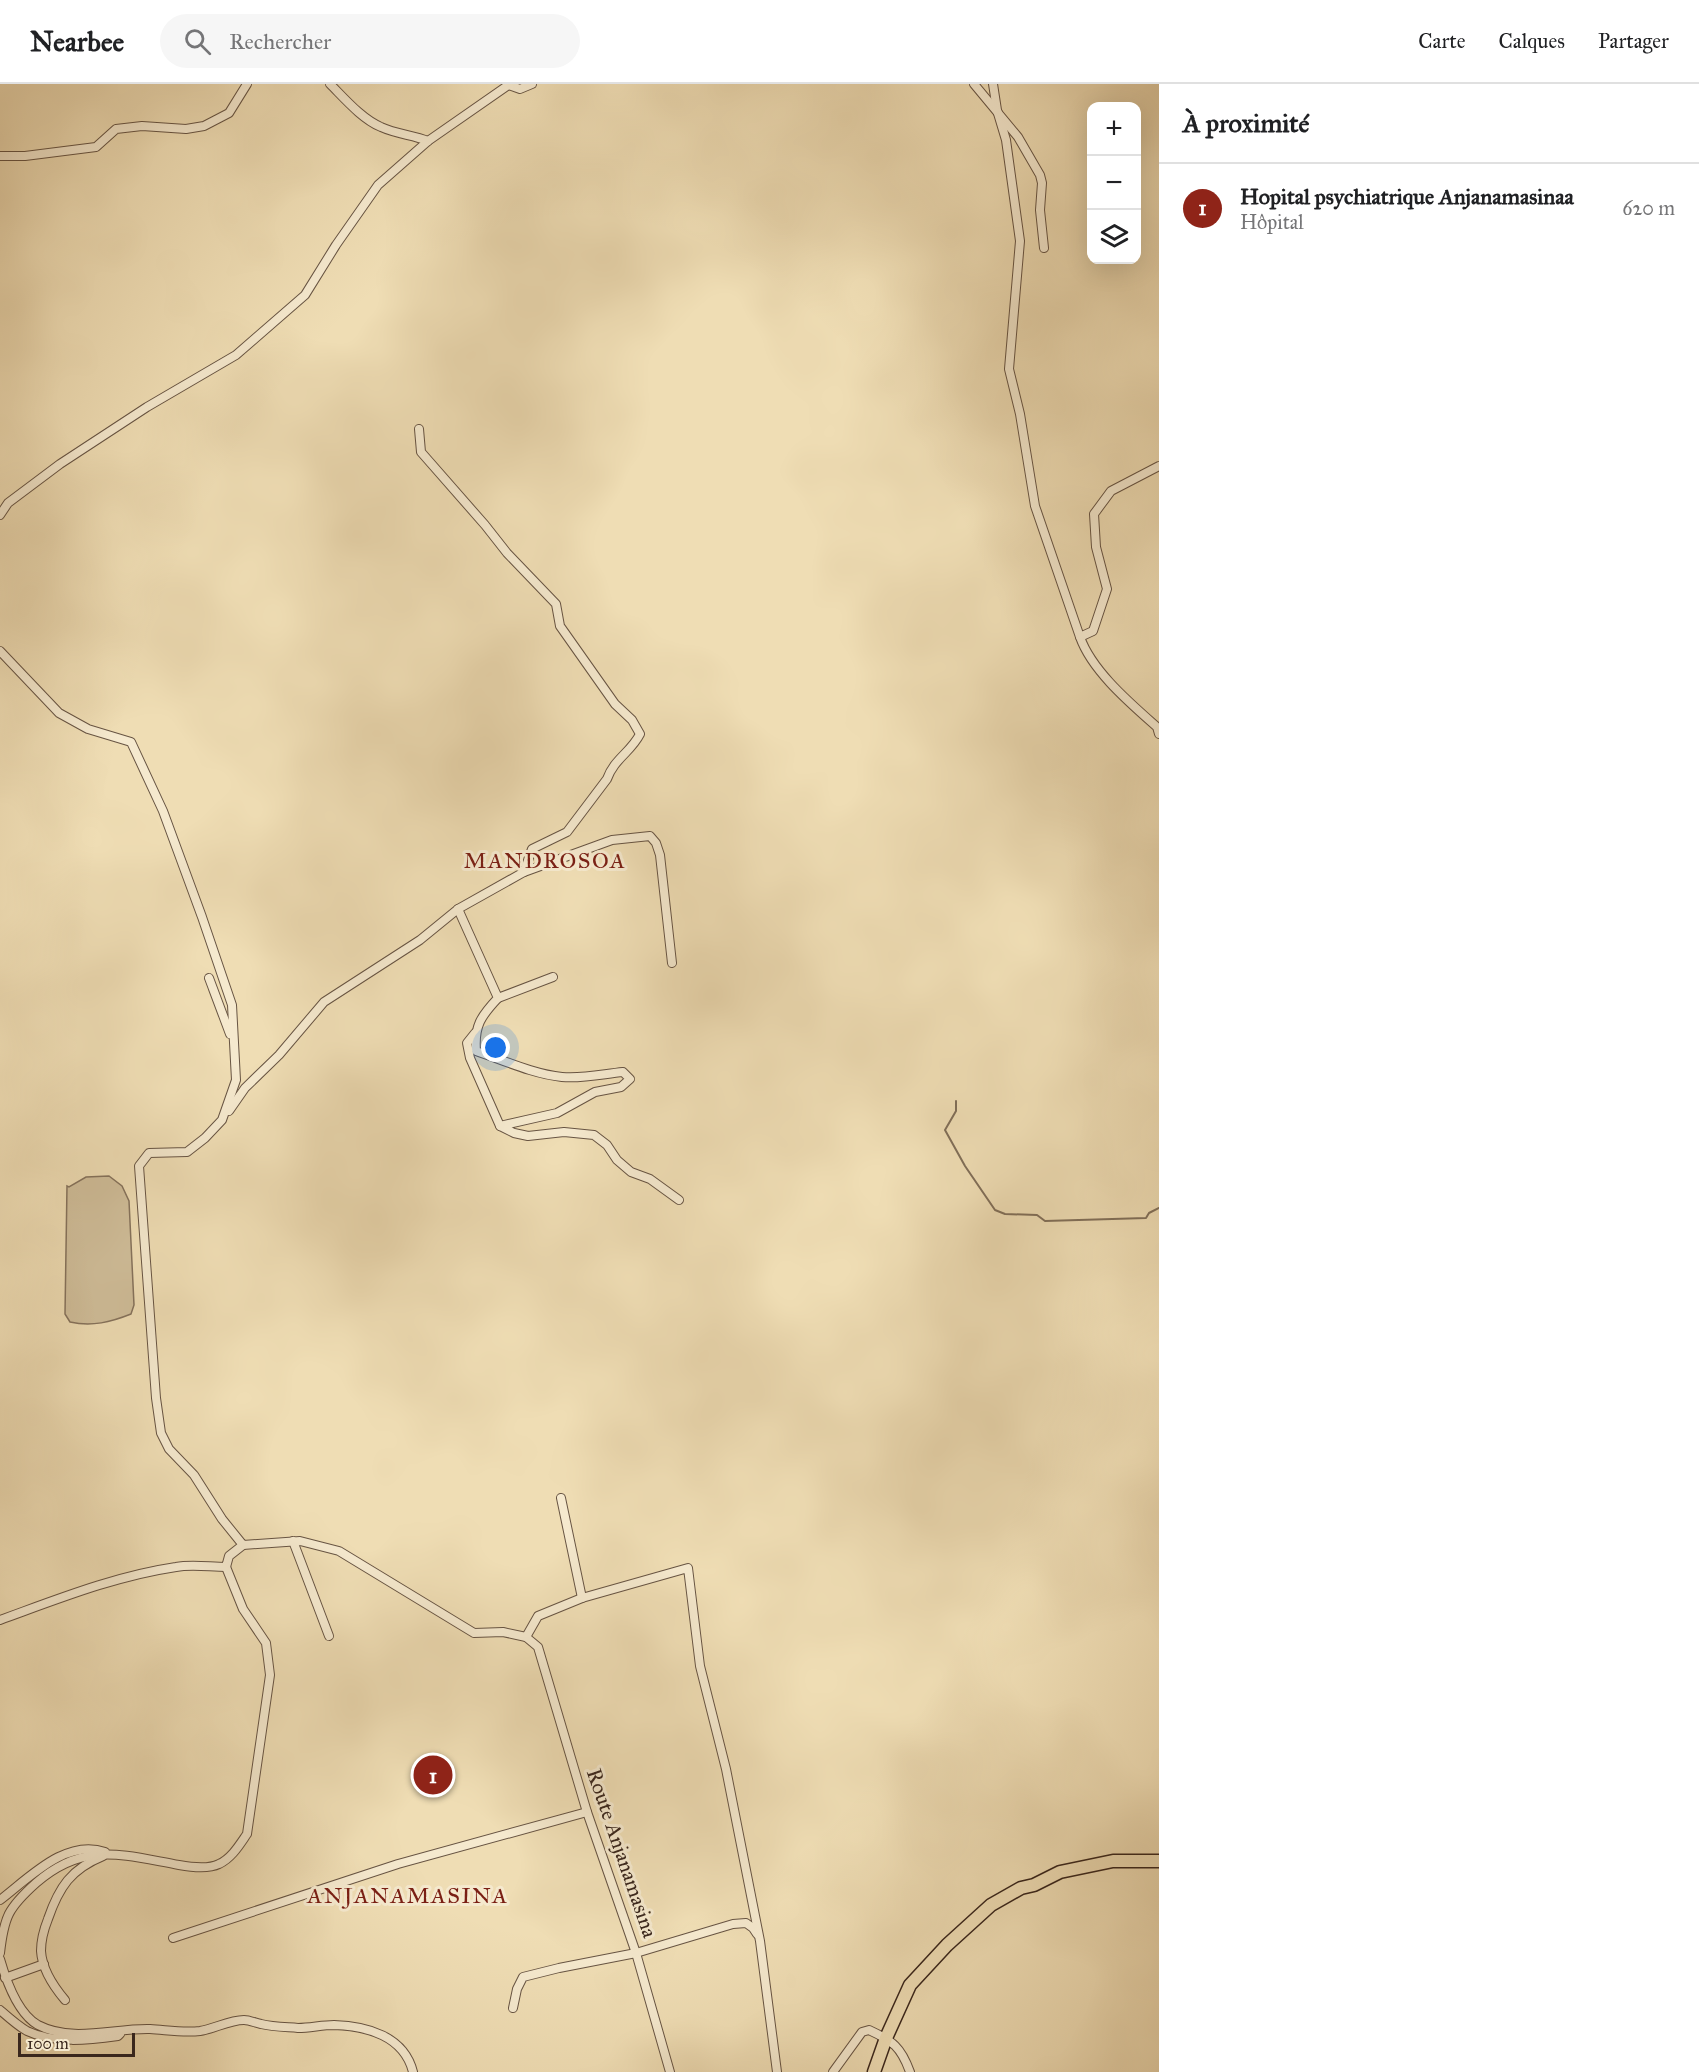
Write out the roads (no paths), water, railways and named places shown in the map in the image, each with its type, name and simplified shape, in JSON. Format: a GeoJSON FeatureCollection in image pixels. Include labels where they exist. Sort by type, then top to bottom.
{"type":"FeatureCollection","features":[{"type":"Feature","properties":{"kind":"main road"},"geometry":{"type":"LineString","coordinates":[[874,2072],[886,2038],[910,1985],[947,1945],[991,1905],[1021,1888],[1034,1885],[1060,1872],[1113,1861],[1159,1860]]}},
{"type":"Feature","properties":{"kind":"street"},"geometry":{"type":"LineString","coordinates":[[0,156],[25,156],[96,147],[116,129],[142,126],[186,129],[204,126],[229,113],[247,84]]}},
{"type":"Feature","properties":{"kind":"street"},"geometry":{"type":"LineString","coordinates":[[330,84],[371,122],[383,128],[428,141]]}},
{"type":"Feature","properties":{"kind":"street"},"geometry":{"type":"LineString","coordinates":[[0,515],[8,503],[60,464],[147,406],[236,355],[305,295],[336,245],[378,185],[428,141],[509,85],[520,89],[532,84]]}},
{"type":"Feature","properties":{"kind":"street"},"geometry":{"type":"LineString","coordinates":[[974,84],[998,110],[1018,137],[1040,175],[1042,183],[1040,210],[1044,248]]}},
{"type":"Feature","properties":{"kind":"street"},"geometry":{"type":"LineString","coordinates":[[993,84],[1006,140],[1020,241],[1009,369],[1020,414],[1035,507],[1083,646],[1116,691],[1157,727],[1159,734]]}},
{"type":"Feature","properties":{"kind":"street"},"geometry":{"type":"LineString","coordinates":[[419,429],[421,452],[507,553],[556,604],[560,627],[615,704],[632,720],[640,734],[634,746],[618,758],[610,769],[607,779],[567,832],[532,849],[524,873]]}},
{"type":"Feature","properties":{"kind":"street"},"geometry":{"type":"LineString","coordinates":[[1080,636],[1093,631],[1107,589],[1096,547],[1094,514],[1111,491],[1159,466]]}},
{"type":"Feature","properties":{"kind":"street"},"geometry":{"type":"LineString","coordinates":[[0,651],[59,712],[88,729],[130,742],[163,811],[232,1005],[237,1080],[222,1120]]}},
{"type":"Feature","properties":{"kind":"street"},"geometry":{"type":"LineString","coordinates":[[243,1545],[222,1519],[194,1475],[169,1449],[161,1433],[156,1398],[139,1166],[149,1153],[187,1152],[205,1138],[222,1120],[245,1088],[279,1055],[324,1002],[420,940],[458,909],[524,873],[612,840],[650,836],[656,843],[660,855],[672,963]]}},
{"type":"Feature","properties":{"kind":"street"},"geometry":{"type":"LineString","coordinates":[[458,909],[498,998]]}},
{"type":"Feature","properties":{"kind":"street"},"geometry":{"type":"LineString","coordinates":[[553,977],[498,998],[484,1013],[475,1033],[467,1043],[470,1058],[500,1126],[514,1133],[528,1136],[564,1132],[594,1136],[607,1145],[617,1160],[631,1172],[650,1179],[679,1200]]}},
{"type":"Feature","properties":{"kind":"street"},"geometry":{"type":"LineString","coordinates":[[209,978],[233,1041]]}},
{"type":"Feature","properties":{"kind":"street"},"geometry":{"type":"LineString","coordinates":[[475,1033],[476,1051],[524,1067],[562,1077],[623,1072],[630,1079],[621,1087],[595,1092],[557,1113],[500,1126]]}},
{"type":"Feature","properties":{"kind":"street"},"geometry":{"type":"LineString","coordinates":[[561,1498],[582,1598]]}},
{"type":"Feature","properties":{"kind":"street"},"geometry":{"type":"LineString","coordinates":[[293,1541],[329,1636]]}},
{"type":"Feature","properties":{"kind":"street"},"geometry":{"type":"LineString","coordinates":[[0,1900],[41,1868],[65,1853],[84,1848],[96,1848],[110,1853],[202,1867],[219,1864],[236,1850],[247,1834],[270,1675],[266,1643],[243,1609],[226,1567],[229,1556],[243,1545],[293,1541],[339,1551],[474,1633],[503,1632],[526,1637],[537,1616],[582,1598],[688,1568],[700,1665],[731,1792],[760,1941],[777,2072]]}},
{"type":"Feature","properties":{"kind":"street"},"geometry":{"type":"LineString","coordinates":[[0,1620],[92,1586],[126,1577],[178,1566],[226,1567]]}},
{"type":"Feature","properties":{"kind":"street","name":"Route Anjanamasina"},"geometry":{"type":"LineString","coordinates":[[526,1637],[538,1647],[587,1812],[636,1953],[670,2072]]}},
{"type":"Feature","properties":{"kind":"street"},"geometry":{"type":"LineString","coordinates":[[173,1938],[398,1864],[587,1812]]}},
{"type":"Feature","properties":{"kind":"street"},"geometry":{"type":"LineString","coordinates":[[0,1953],[3,1927],[9,1911],[22,1895],[46,1874],[70,1861],[88,1855],[110,1853]]}},
{"type":"Feature","properties":{"kind":"street"},"geometry":{"type":"LineString","coordinates":[[65,2000],[44,1964],[41,1951],[43,1932],[62,1887],[70,1876],[87,1863],[110,1853]]}},
{"type":"Feature","properties":{"kind":"street"},"geometry":{"type":"LineString","coordinates":[[513,2008],[517,1989],[523,1977],[636,1953],[733,1924],[746,1923],[753,1928],[760,1941]]}},
{"type":"Feature","properties":{"kind":"street"},"geometry":{"type":"LineString","coordinates":[[0,1959],[5,1978],[22,2010],[37,2024],[77,2035],[149,2029],[184,2032],[244,2020],[264,2025],[299,2028],[352,2026],[377,2031],[403,2050],[413,2072]]}},
{"type":"Feature","properties":{"kind":"street"},"geometry":{"type":"LineString","coordinates":[[5,1978],[44,1964]]}},
{"type":"Feature","properties":{"kind":"street"},"geometry":{"type":"LineString","coordinates":[[0,2010],[27,2031],[48,2037],[75,2040],[97,2039],[118,2036],[123,2030]]}},
{"type":"Feature","properties":{"kind":"street"},"geometry":{"type":"LineString","coordinates":[[833,2072],[862,2032],[869,2030],[886,2038],[904,2054],[910,2072]]}},
{"type":"Feature","properties":{"kind":"waterway"},"geometry":{"type":"LineString","coordinates":[[956,1101],[956,1111],[945,1130],[965,1166],[995,1210],[1005,1214],[1037,1215],[1045,1221],[1146,1218],[1149,1213],[1159,1208]]}},
{"type":"Feature","properties":{"kind":"place","name":"Hopital psychiatrique Anjanamasinaa"},"geometry":{"type":"Point","coordinates":[433,1775]}},
{"type":"Feature","properties":{"kind":"district","name":"MANDROSOA"},"geometry":{"type":"Point","coordinates":[545,860]}},
{"type":"Feature","properties":{"kind":"district","name":"ANJANAMASINA"},"geometry":{"type":"Point","coordinates":[408,1895]}}]}
